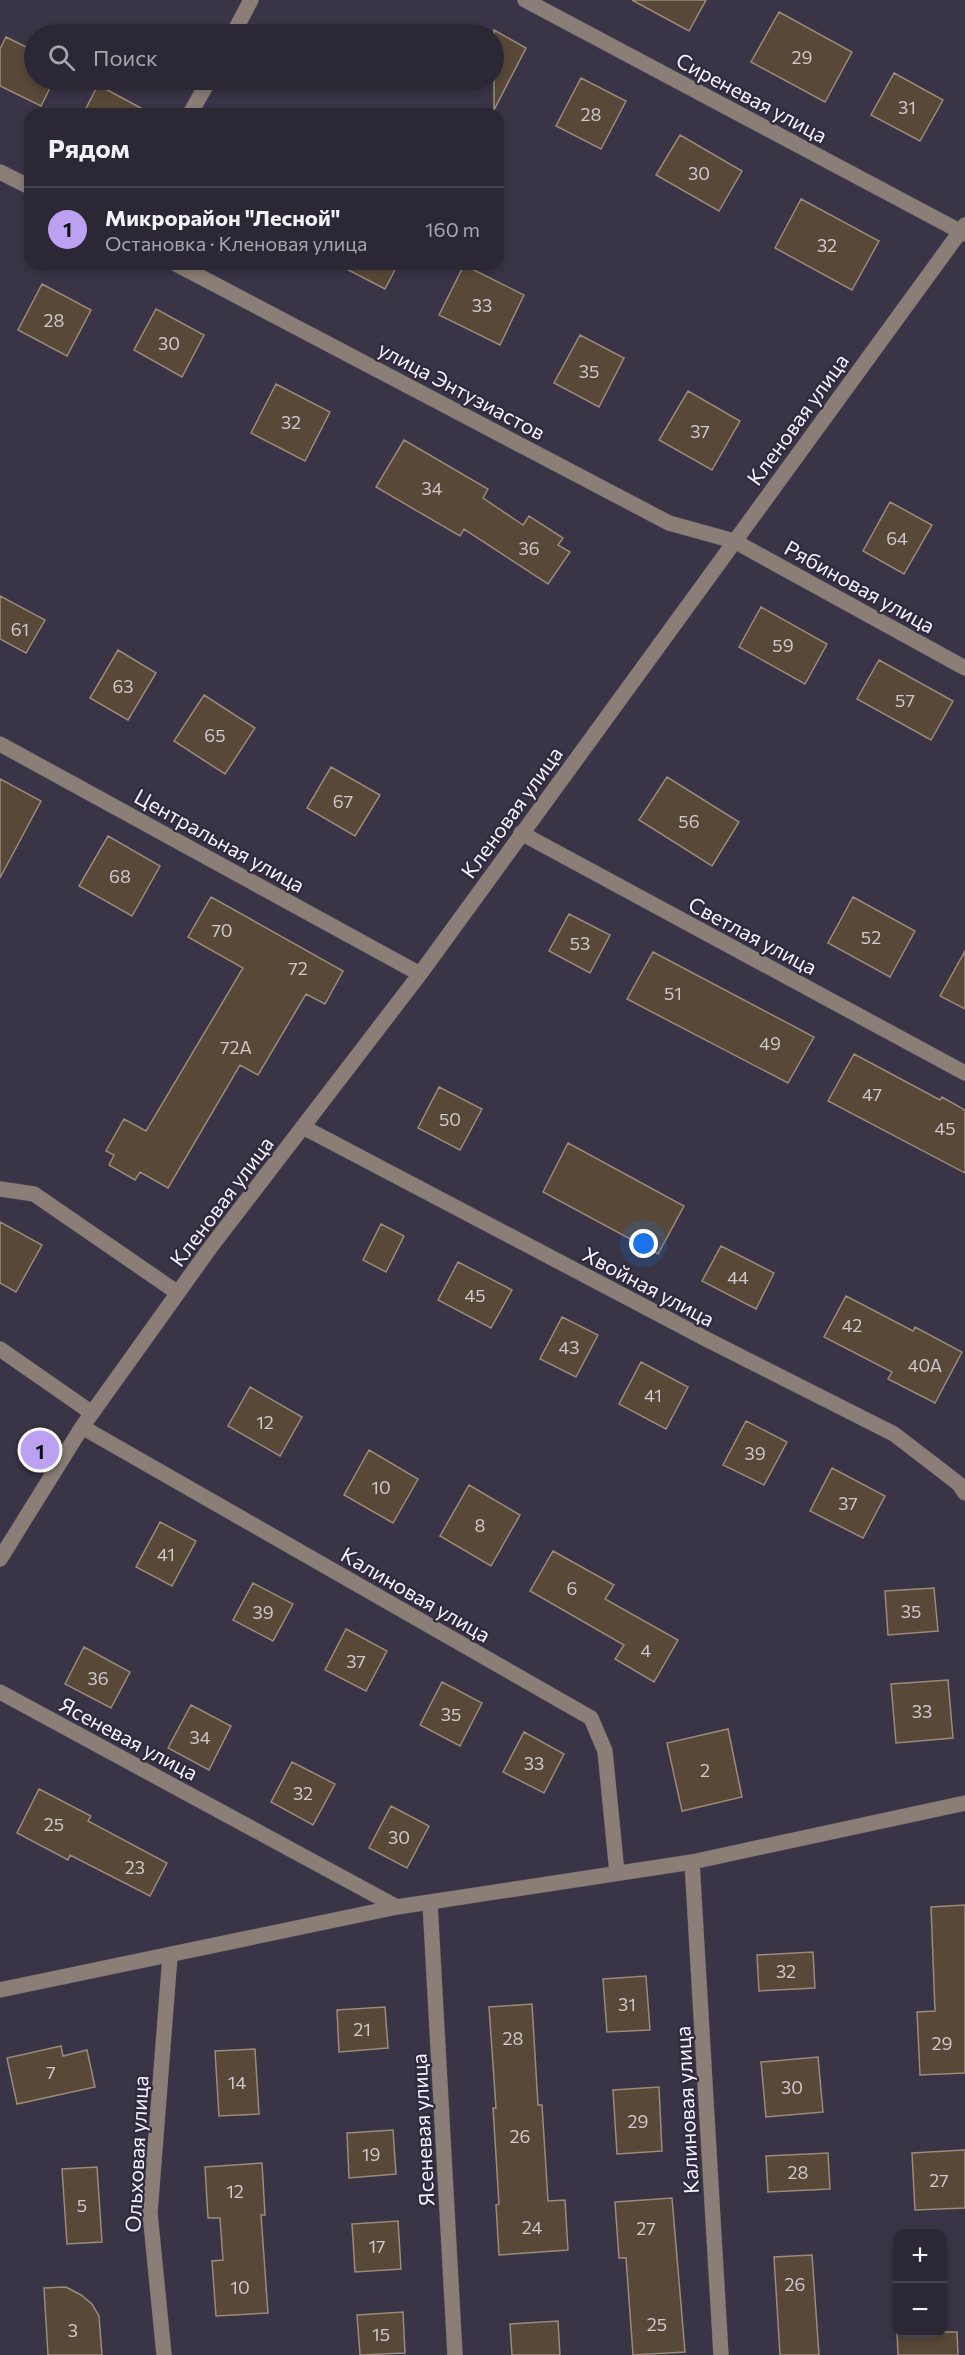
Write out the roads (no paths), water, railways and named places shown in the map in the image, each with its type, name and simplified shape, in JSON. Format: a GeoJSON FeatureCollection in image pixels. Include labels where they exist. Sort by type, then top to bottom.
{"type":"FeatureCollection","features":[{"type":"Feature","properties":{"kind":"street"},"geometry":{"type":"LineString","coordinates":[[238,24],[251,0]]}},
{"type":"Feature","properties":{"kind":"street","name":"Сиреневая улица"},"geometry":{"type":"LineString","coordinates":[[525,0],[963,230]]}},
{"type":"Feature","properties":{"kind":"street"},"geometry":{"type":"LineString","coordinates":[[193,108],[203,90]]}},
{"type":"Feature","properties":{"kind":"street"},"geometry":{"type":"LineString","coordinates":[[0,172],[24,185]]}},
{"type":"Feature","properties":{"kind":"street","name":"Кленовая улица"},"geometry":{"type":"LineString","coordinates":[[0,1559],[82,1427],[178,1293],[420,974],[734,540],[963,230]]}},
{"type":"Feature","properties":{"kind":"street","name":"улица Энтузиастов"},"geometry":{"type":"LineString","coordinates":[[187,270],[669,523],[734,540]]}},
{"type":"Feature","properties":{"kind":"street","name":"Рябиновая улица"},"geometry":{"type":"LineString","coordinates":[[734,540],[965,668]]}},
{"type":"Feature","properties":{"kind":"street","name":"Центральная улица"},"geometry":{"type":"LineString","coordinates":[[0,744],[420,974]]}},
{"type":"Feature","properties":{"kind":"street","name":"Светлая улица"},"geometry":{"type":"LineString","coordinates":[[521,833],[965,1073]]}},
{"type":"Feature","properties":{"kind":"street","name":"Хвойная улица"},"geometry":{"type":"LineString","coordinates":[[303,1127],[708,1340],[894,1434],[959,1484],[965,1494]]}},
{"type":"Feature","properties":{"kind":"street"},"geometry":{"type":"LineString","coordinates":[[0,1189],[34,1194],[178,1293]]}},
{"type":"Feature","properties":{"kind":"street"},"geometry":{"type":"LineString","coordinates":[[0,1349],[92,1413]]}},
{"type":"Feature","properties":{"kind":"street","name":"Калиновая улица"},"geometry":{"type":"LineString","coordinates":[[82,1427],[591,1718],[604,1751],[617,1873]]}},
{"type":"Feature","properties":{"kind":"street","name":"Ясеневая улица"},"geometry":{"type":"LineString","coordinates":[[0,1692],[397,1907]]}},
{"type":"Feature","properties":{"kind":"street"},"geometry":{"type":"LineString","coordinates":[[0,1990],[397,1907],[692,1862],[965,1803]]}},
{"type":"Feature","properties":{"kind":"street","name":"Калиновая улица"},"geometry":{"type":"LineString","coordinates":[[692,1862],[721,2355]]}},
{"type":"Feature","properties":{"kind":"street","name":"Ясеневая улица"},"geometry":{"type":"LineString","coordinates":[[430,1903],[455,2355]]}},
{"type":"Feature","properties":{"kind":"street","name":"Ольховая улица"},"geometry":{"type":"LineString","coordinates":[[164,2355],[150,2213],[170,1956]]}},
{"type":"Feature","properties":{"kind":"place","name":"Микрорайон \"Лесной\""},"geometry":{"type":"Point","coordinates":[40,1450]}}]}
